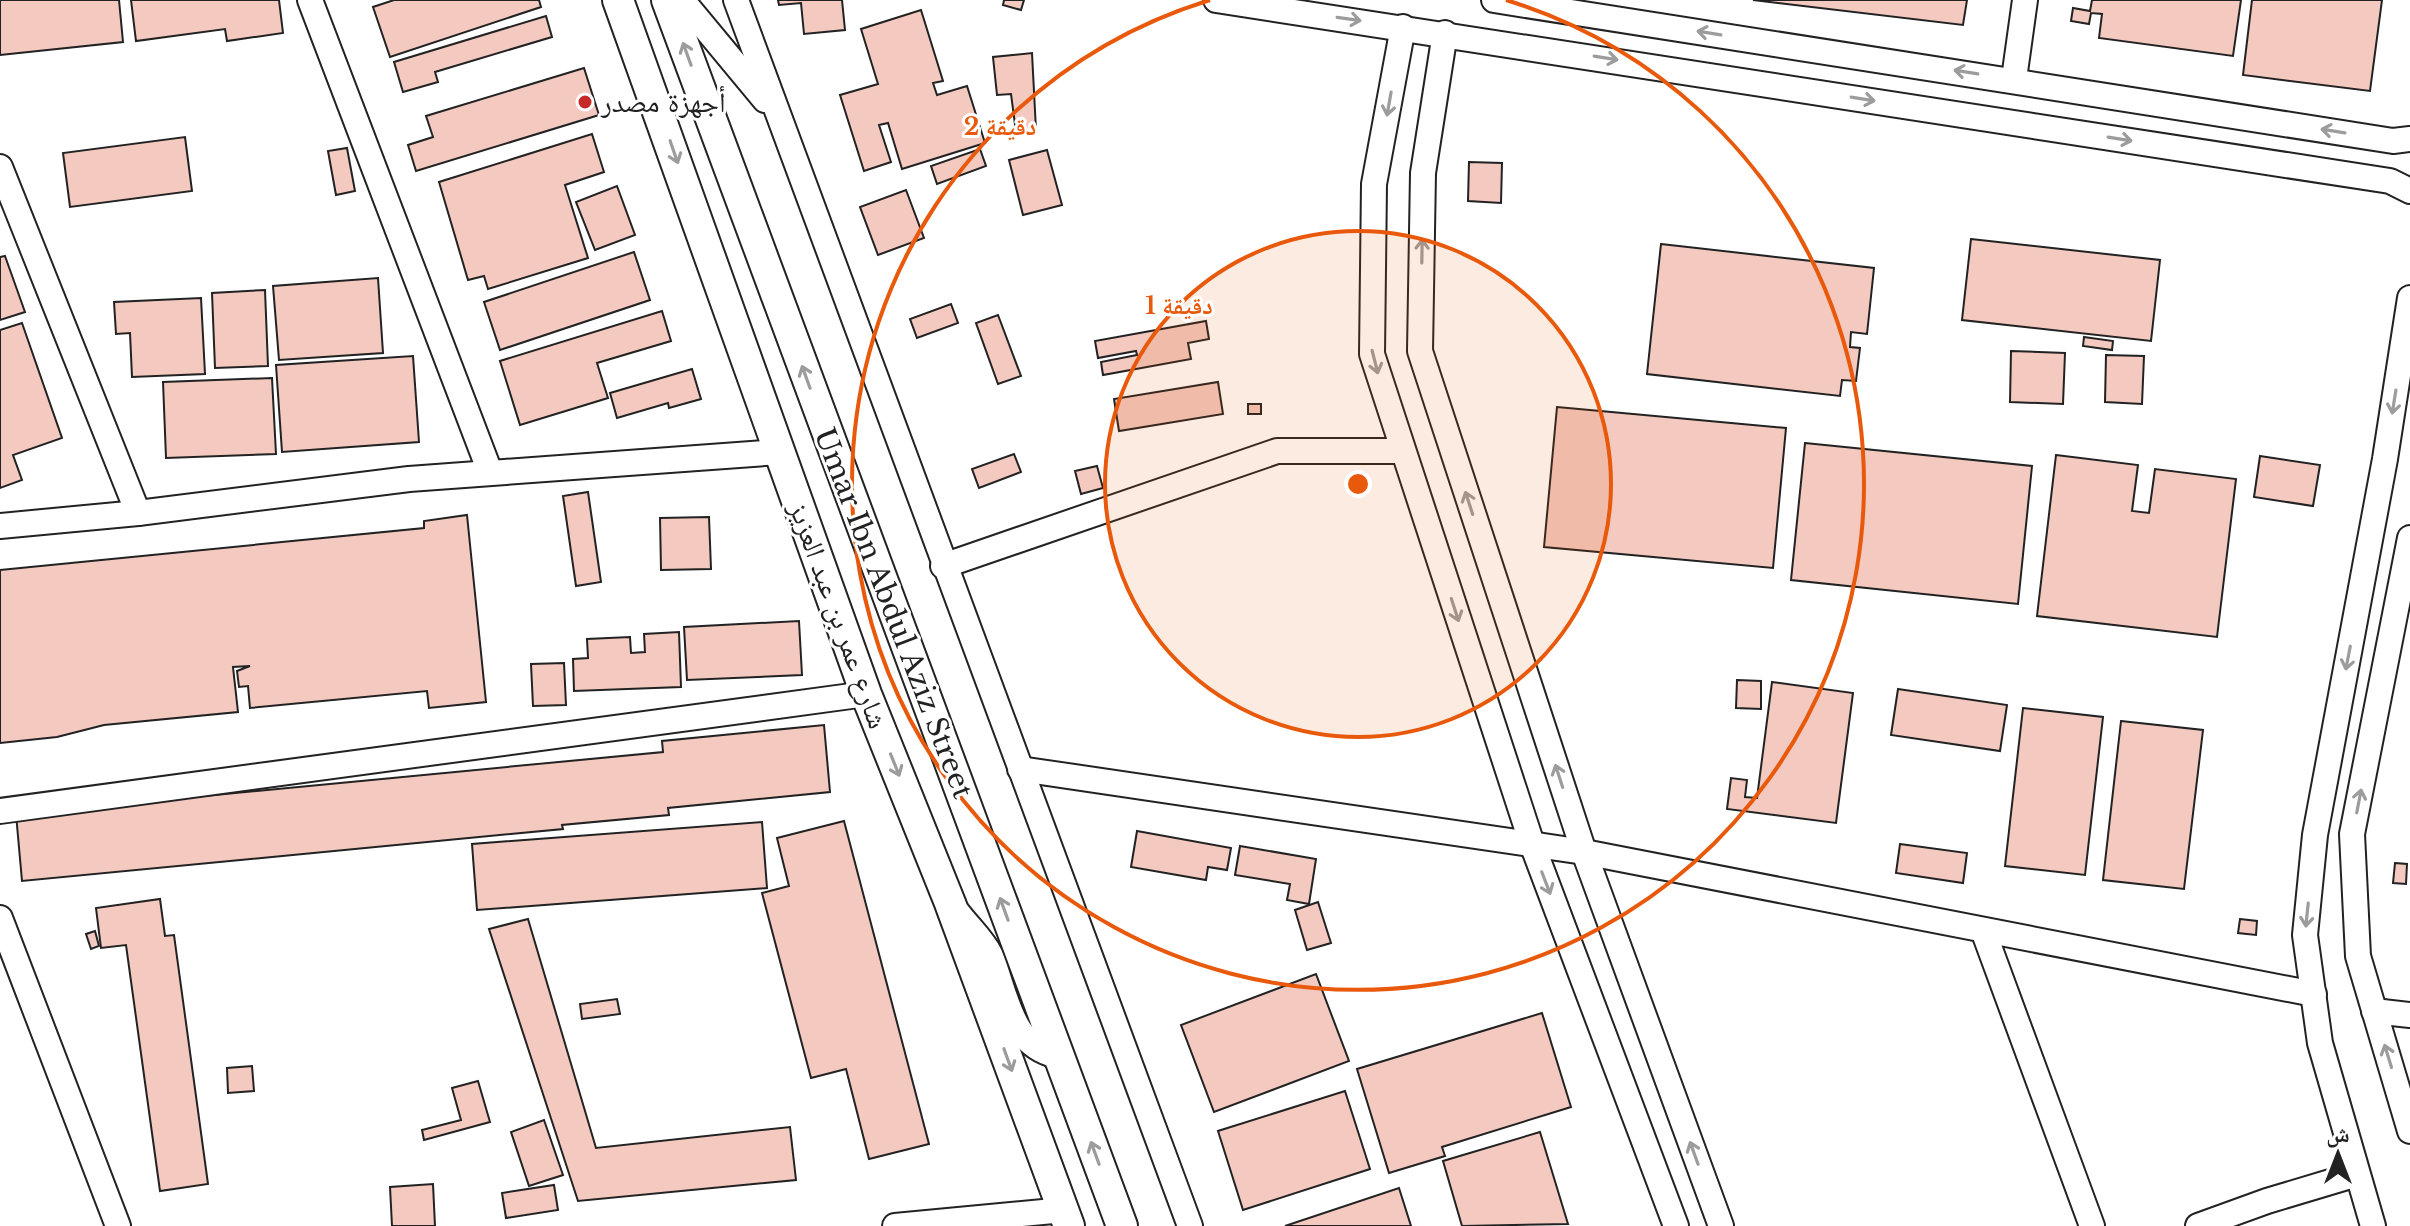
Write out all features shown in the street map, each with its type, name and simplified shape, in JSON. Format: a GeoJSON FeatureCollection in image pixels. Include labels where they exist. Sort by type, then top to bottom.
{"type":"FeatureCollection","features":[{"type":"Feature","properties":{"kind":"main road","name":"شارع عمر بن عبد العزيز"},"geometry":{"type":"LineString","coordinates":[[618,0],[866,694],[950,903],[1066,1218]]}},
{"type":"Feature","properties":{"kind":"main road","name":"Umar Ibn Abdul Aziz Street"},"geometry":{"type":"LineString","coordinates":[[667,0],[1122,1226]]}},
{"type":"Feature","properties":{"kind":"street"},"geometry":{"type":"LineString","coordinates":[[310,0],[490,472]]}},
{"type":"Feature","properties":{"kind":"street"},"geometry":{"type":"LineString","coordinates":[[682,0],[774,111]]}},
{"type":"Feature","properties":{"kind":"street"},"geometry":{"type":"LineString","coordinates":[[736,0],[774,111],[1190,1226]]}},
{"type":"Feature","properties":{"kind":"street"},"geometry":{"type":"LineString","coordinates":[[1216,0],[2390,181],[2410,191]]}},
{"type":"Feature","properties":{"kind":"street"},"geometry":{"type":"LineString","coordinates":[[1494,0],[2014,79],[2393,141],[2410,139]]}},
{"type":"Feature","properties":{"kind":"street"},"geometry":{"type":"LineString","coordinates":[[2014,79],[2025,0]]}},
{"type":"Feature","properties":{"kind":"street"},"geometry":{"type":"LineString","coordinates":[[1403,27],[1374,184],[1372,354],[1532,844],[1676,1226]]}},
{"type":"Feature","properties":{"kind":"street"},"geometry":{"type":"LineString","coordinates":[[1445,33],[1423,173],[1420,351],[1584,852],[1721,1226]]}},
{"type":"Feature","properties":{"kind":"street"},"geometry":{"type":"LineString","coordinates":[[0,167],[138,513]]}},
{"type":"Feature","properties":{"kind":"street"},"geometry":{"type":"LineString","coordinates":[[2373,1226],[2320,1043],[2305,935],[2315,835],[2385,459],[2410,298]]}},
{"type":"Feature","properties":{"kind":"street"},"geometry":{"type":"LineString","coordinates":[[943,566],[1277,451],[1403,451]]}},
{"type":"Feature","properties":{"kind":"street"},"geometry":{"type":"LineString","coordinates":[[0,526],[138,513],[409,479],[779,452]]}},
{"type":"Feature","properties":{"kind":"street"},"geometry":{"type":"LineString","coordinates":[[2410,538],[2352,834],[2358,956],[2410,1131]]}},
{"type":"Feature","properties":{"kind":"street"},"geometry":{"type":"LineString","coordinates":[[0,811],[866,694]]}},
{"type":"Feature","properties":{"kind":"street"},"geometry":{"type":"LineString","coordinates":[[1020,769],[1584,852],[2314,994]]}},
{"type":"Feature","properties":{"kind":"street"},"geometry":{"type":"LineString","coordinates":[[950,903],[988,950],[1018,1030],[1040,1053],[1059,1056]]}},
{"type":"Feature","properties":{"kind":"street"},"geometry":{"type":"LineString","coordinates":[[0,918],[118,1226]]}},
{"type":"Feature","properties":{"kind":"street"},"geometry":{"type":"LineString","coordinates":[[1983,930],[2092,1226]]}},
{"type":"Feature","properties":{"kind":"street"},"geometry":{"type":"LineString","coordinates":[[2374,1011],[2410,1015]]}},
{"type":"Feature","properties":{"kind":"street"},"geometry":{"type":"LineString","coordinates":[[2198,1226],[2357,1174]]}},
{"type":"Feature","properties":{"kind":"street"},"geometry":{"type":"LineString","coordinates":[[895,1226],[1066,1218]]}},
{"type":"Feature","properties":{"kind":"building"},"geometry":{"type":"Polygon","coordinates":[[[0,0],[119,0],[123,42],[0,55],[0,0]]]}},
{"type":"Feature","properties":{"kind":"building"},"geometry":{"type":"Polygon","coordinates":[[[131,0],[279,0],[283,33],[227,41],[225,29],[136,41],[131,0]]]}},
{"type":"Feature","properties":{"kind":"building"},"geometry":{"type":"Polygon","coordinates":[[[394,0],[539,0],[541,7],[390,57],[373,7],[394,0]]]}},
{"type":"Feature","properties":{"kind":"building"},"geometry":{"type":"Polygon","coordinates":[[[778,0],[842,0],[845,30],[804,34],[801,3],[779,5],[778,0]]]}},
{"type":"Feature","properties":{"kind":"building"},"geometry":{"type":"Polygon","coordinates":[[[1004,0],[1024,0],[1021,10],[1003,5],[1004,0]]]}},
{"type":"Feature","properties":{"kind":"building"},"geometry":{"type":"Polygon","coordinates":[[[1753,0],[1967,0],[1963,25],[1753,0]]]}},
{"type":"Feature","properties":{"kind":"building"},"geometry":{"type":"Polygon","coordinates":[[[2092,0],[2241,0],[2233,56],[2099,38],[2102,14],[2091,13],[2089,24],[2071,21],[2073,8],[2090,11],[2092,0]]]}},
{"type":"Feature","properties":{"kind":"building"},"geometry":{"type":"Polygon","coordinates":[[[2252,0],[2382,0],[2370,91],[2243,75],[2252,0]]]}},
{"type":"Feature","properties":{"kind":"building"},"geometry":{"type":"Polygon","coordinates":[[[921,10],[943,81],[933,83],[937,95],[967,86],[985,143],[902,169],[888,123],[879,125],[891,162],[864,171],[840,95],[878,84],[861,29],[921,10]]]}},
{"type":"Feature","properties":{"kind":"building"},"geometry":{"type":"Polygon","coordinates":[[[546,16],[552,37],[435,72],[438,82],[403,92],[394,62],[546,16]]]}},
{"type":"Feature","properties":{"kind":"building"},"geometry":{"type":"Polygon","coordinates":[[[1032,53],[1036,130],[1016,132],[1011,94],[997,95],[993,57],[1032,53]]]}},
{"type":"Feature","properties":{"kind":"building"},"geometry":{"type":"Polygon","coordinates":[[[584,68],[599,115],[416,171],[408,145],[433,137],[426,116],[584,68]]]}},
{"type":"Feature","properties":{"kind":"building"},"geometry":{"type":"Polygon","coordinates":[[[592,134],[604,172],[565,185],[588,258],[488,289],[484,276],[468,280],[439,182],[592,134]]]}},
{"type":"Feature","properties":{"kind":"building"},"geometry":{"type":"Polygon","coordinates":[[[185,137],[192,191],[70,207],[63,153],[185,137]]]}},
{"type":"Feature","properties":{"kind":"building"},"geometry":{"type":"Polygon","coordinates":[[[347,148],[355,191],[336,195],[328,151],[347,148]]]}},
{"type":"Feature","properties":{"kind":"building"},"geometry":{"type":"Polygon","coordinates":[[[980,149],[986,166],[937,184],[931,166],[980,149]]]}},
{"type":"Feature","properties":{"kind":"building"},"geometry":{"type":"Polygon","coordinates":[[[1047,150],[1062,205],[1023,215],[1009,160],[1047,150]]]}},
{"type":"Feature","properties":{"kind":"building"},"geometry":{"type":"Polygon","coordinates":[[[1469,162],[1502,163],[1501,203],[1468,201],[1469,162]]]}},
{"type":"Feature","properties":{"kind":"building"},"geometry":{"type":"Polygon","coordinates":[[[617,186],[635,235],[595,250],[576,202],[617,186]]]}},
{"type":"Feature","properties":{"kind":"building"},"geometry":{"type":"Polygon","coordinates":[[[906,190],[924,238],[878,255],[860,207],[906,190]]]}},
{"type":"Feature","properties":{"kind":"building"},"geometry":{"type":"Polygon","coordinates":[[[1971,239],[2160,260],[2151,341],[1962,320],[1971,239]]]}},
{"type":"Feature","properties":{"kind":"building"},"geometry":{"type":"Polygon","coordinates":[[[1661,244],[1874,268],[1867,334],[1851,332],[1850,347],[1860,348],[1856,381],[1842,380],[1840,396],[1647,374],[1661,244]]]}},
{"type":"Feature","properties":{"kind":"building"},"geometry":{"type":"Polygon","coordinates":[[[634,252],[650,300],[500,350],[484,302],[634,252]]]}},
{"type":"Feature","properties":{"kind":"building"},"geometry":{"type":"Polygon","coordinates":[[[5,256],[25,312],[0,320],[0,257],[5,256]]]}},
{"type":"Feature","properties":{"kind":"building"},"geometry":{"type":"Polygon","coordinates":[[[378,278],[383,353],[279,360],[273,286],[378,278]]]}},
{"type":"Feature","properties":{"kind":"building"},"geometry":{"type":"Polygon","coordinates":[[[265,290],[268,366],[215,368],[212,293],[265,290]]]}},
{"type":"Feature","properties":{"kind":"building"},"geometry":{"type":"Polygon","coordinates":[[[201,298],[205,374],[132,377],[130,333],[116,334],[114,302],[201,298]]]}},
{"type":"Feature","properties":{"kind":"building"},"geometry":{"type":"Polygon","coordinates":[[[951,304],[958,323],[917,338],[910,319],[951,304]]]}},
{"type":"Feature","properties":{"kind":"building"},"geometry":{"type":"Polygon","coordinates":[[[662,311],[671,341],[597,363],[608,398],[520,425],[500,361],[662,311]]]}},
{"type":"Feature","properties":{"kind":"building"},"geometry":{"type":"Polygon","coordinates":[[[998,315],[1021,376],[998,384],[976,323],[998,315]]]}},
{"type":"Feature","properties":{"kind":"building"},"geometry":{"type":"Polygon","coordinates":[[[1206,321],[1209,339],[1188,343],[1191,359],[1103,375],[1101,362],[1137,355],[1136,351],[1098,358],[1095,341],[1206,321]]]}},
{"type":"Feature","properties":{"kind":"building"},"geometry":{"type":"Polygon","coordinates":[[[22,323],[62,438],[13,455],[22,480],[0,488],[0,330],[22,323]]]}},
{"type":"Feature","properties":{"kind":"building"},"geometry":{"type":"Polygon","coordinates":[[[2084,337],[2113,341],[2112,350],[2083,346],[2084,337]]]}},
{"type":"Feature","properties":{"kind":"building"},"geometry":{"type":"Polygon","coordinates":[[[2011,351],[2065,353],[2063,404],[2010,402],[2011,351]]]}},
{"type":"Feature","properties":{"kind":"building"},"geometry":{"type":"Polygon","coordinates":[[[2106,355],[2144,356],[2142,404],[2105,402],[2106,355]]]}},
{"type":"Feature","properties":{"kind":"building"},"geometry":{"type":"Polygon","coordinates":[[[413,356],[419,442],[282,452],[276,365],[413,356]]]}},
{"type":"Feature","properties":{"kind":"building"},"geometry":{"type":"Polygon","coordinates":[[[692,369],[701,399],[669,408],[668,403],[617,418],[610,393],[692,369]]]}},
{"type":"Feature","properties":{"kind":"building"},"geometry":{"type":"Polygon","coordinates":[[[272,378],[276,454],[166,458],[163,382],[272,378]]]}},
{"type":"Feature","properties":{"kind":"building"},"geometry":{"type":"Polygon","coordinates":[[[1218,382],[1223,414],[1119,431],[1114,399],[1218,382]]]}},
{"type":"Feature","properties":{"kind":"building"},"geometry":{"type":"Polygon","coordinates":[[[1248,404],[1261,404],[1261,414],[1248,414],[1248,404]]]}},
{"type":"Feature","properties":{"kind":"building"},"geometry":{"type":"Polygon","coordinates":[[[1557,407],[1786,428],[1773,568],[1544,547],[1557,407]]]}},
{"type":"Feature","properties":{"kind":"building"},"geometry":{"type":"Polygon","coordinates":[[[1805,443],[2032,466],[2018,604],[1791,580],[1805,443]]]}},
{"type":"Feature","properties":{"kind":"building"},"geometry":{"type":"Polygon","coordinates":[[[1014,454],[1021,472],[979,488],[972,469],[1014,454]]]}},
{"type":"Feature","properties":{"kind":"building"},"geometry":{"type":"Polygon","coordinates":[[[2056,455],[2138,465],[2132,511],[2149,513],[2155,469],[2236,479],[2217,637],[2037,616],[2056,455]]]}},
{"type":"Feature","properties":{"kind":"building"},"geometry":{"type":"Polygon","coordinates":[[[2260,456],[2320,465],[2313,506],[2254,497],[2260,456]]]}},
{"type":"Feature","properties":{"kind":"building"},"geometry":{"type":"Polygon","coordinates":[[[1097,466],[1103,488],[1081,494],[1075,471],[1097,466]]]}},
{"type":"Feature","properties":{"kind":"building"},"geometry":{"type":"Polygon","coordinates":[[[588,492],[601,582],[576,586],[563,496],[588,492]]]}},
{"type":"Feature","properties":{"kind":"building"},"geometry":{"type":"Polygon","coordinates":[[[467,515],[486,702],[429,708],[427,691],[250,708],[248,686],[239,687],[237,671],[250,666],[233,667],[238,712],[104,725],[57,737],[0,743],[0,570],[424,528],[424,521],[467,515]]]}},
{"type":"Feature","properties":{"kind":"building"},"geometry":{"type":"Polygon","coordinates":[[[709,517],[711,569],[661,570],[660,518],[709,517]]]}},
{"type":"Feature","properties":{"kind":"building"},"geometry":{"type":"Polygon","coordinates":[[[799,621],[802,675],[687,680],[684,627],[799,621]]]}},
{"type":"Feature","properties":{"kind":"building"},"geometry":{"type":"Polygon","coordinates":[[[679,632],[681,687],[574,691],[573,659],[588,658],[587,639],[630,637],[631,653],[645,652],[644,634],[679,632]]]}},
{"type":"Feature","properties":{"kind":"building"},"geometry":{"type":"Polygon","coordinates":[[[564,663],[566,705],[533,706],[531,664],[564,663]]]}},
{"type":"Feature","properties":{"kind":"building"},"geometry":{"type":"Polygon","coordinates":[[[1737,680],[1761,681],[1761,709],[1736,708],[1737,680]]]}},
{"type":"Feature","properties":{"kind":"building"},"geometry":{"type":"Polygon","coordinates":[[[1772,682],[1853,693],[1836,823],[1727,809],[1731,778],[1747,780],[1745,797],[1757,798],[1772,682]]]}},
{"type":"Feature","properties":{"kind":"building"},"geometry":{"type":"Polygon","coordinates":[[[1898,689],[2007,705],[2000,751],[1891,735],[1898,689]]]}},
{"type":"Feature","properties":{"kind":"building"},"geometry":{"type":"Polygon","coordinates":[[[2023,708],[2103,717],[2085,875],[2005,866],[2023,708]]]}},
{"type":"Feature","properties":{"kind":"building"},"geometry":{"type":"Polygon","coordinates":[[[2121,721],[2203,730],[2184,889],[2103,880],[2121,721]]]}},
{"type":"Feature","properties":{"kind":"building"},"geometry":{"type":"Polygon","coordinates":[[[824,725],[830,792],[668,808],[669,815],[562,825],[563,829],[22,881],[16,814],[663,752],[662,741],[824,725]]]}},
{"type":"Feature","properties":{"kind":"building"},"geometry":{"type":"Polygon","coordinates":[[[844,821],[929,1144],[869,1159],[846,1069],[811,1078],[762,893],[789,886],[777,838],[844,821]]]}},
{"type":"Feature","properties":{"kind":"building"},"geometry":{"type":"Polygon","coordinates":[[[762,822],[767,888],[477,910],[472,844],[762,822]]]}},
{"type":"Feature","properties":{"kind":"building"},"geometry":{"type":"Polygon","coordinates":[[[1137,831],[1231,848],[1227,870],[1208,867],[1206,880],[1131,867],[1137,831]]]}},
{"type":"Feature","properties":{"kind":"building"},"geometry":{"type":"Polygon","coordinates":[[[1900,844],[1967,853],[1963,883],[1896,873],[1900,844]]]}},
{"type":"Feature","properties":{"kind":"building"},"geometry":{"type":"Polygon","coordinates":[[[1240,846],[1316,859],[1309,904],[1287,900],[1290,884],[1235,875],[1240,846]]]}},
{"type":"Feature","properties":{"kind":"building"},"geometry":{"type":"Polygon","coordinates":[[[2395,863],[2407,864],[2406,884],[2393,883],[2395,863]]]}},
{"type":"Feature","properties":{"kind":"building"},"geometry":{"type":"Polygon","coordinates":[[[160,899],[165,936],[174,935],[208,1184],[160,1191],[126,945],[101,948],[96,908],[160,899]]]}},
{"type":"Feature","properties":{"kind":"building"},"geometry":{"type":"Polygon","coordinates":[[[1318,902],[1331,943],[1307,950],[1295,910],[1318,902]]]}},
{"type":"Feature","properties":{"kind":"building"},"geometry":{"type":"Polygon","coordinates":[[[528,919],[596,1148],[790,1127],[796,1180],[578,1201],[489,929],[528,919]]]}},
{"type":"Feature","properties":{"kind":"building"},"geometry":{"type":"Polygon","coordinates":[[[2240,919],[2257,921],[2256,935],[2238,933],[2240,919]]]}},
{"type":"Feature","properties":{"kind":"building"},"geometry":{"type":"Polygon","coordinates":[[[95,931],[99,946],[91,949],[86,934],[95,931]]]}},
{"type":"Feature","properties":{"kind":"building"},"geometry":{"type":"Polygon","coordinates":[[[1316,974],[1349,1061],[1214,1112],[1181,1025],[1316,974]]]}},
{"type":"Feature","properties":{"kind":"building"},"geometry":{"type":"Polygon","coordinates":[[[617,999],[620,1014],[582,1019],[580,1004],[617,999]]]}},
{"type":"Feature","properties":{"kind":"building"},"geometry":{"type":"Polygon","coordinates":[[[1542,1013],[1571,1107],[1442,1147],[1445,1156],[1389,1173],[1357,1069],[1542,1013]]]}},
{"type":"Feature","properties":{"kind":"building"},"geometry":{"type":"Polygon","coordinates":[[[252,1066],[254,1091],[228,1093],[227,1068],[252,1066]]]}},
{"type":"Feature","properties":{"kind":"building"},"geometry":{"type":"Polygon","coordinates":[[[478,1081],[490,1122],[424,1140],[422,1130],[461,1120],[452,1088],[478,1081]]]}},
{"type":"Feature","properties":{"kind":"building"},"geometry":{"type":"Polygon","coordinates":[[[1345,1091],[1370,1169],[1243,1210],[1218,1131],[1345,1091]]]}},
{"type":"Feature","properties":{"kind":"building"},"geometry":{"type":"Polygon","coordinates":[[[544,1120],[563,1175],[529,1186],[511,1132],[544,1120]]]}},
{"type":"Feature","properties":{"kind":"building"},"geometry":{"type":"Polygon","coordinates":[[[1540,1132],[1568,1224],[1462,1226],[1443,1161],[1540,1132]]]}},
{"type":"Feature","properties":{"kind":"building"},"geometry":{"type":"Polygon","coordinates":[[[433,1184],[435,1226],[392,1226],[390,1187],[433,1184]]]}},
{"type":"Feature","properties":{"kind":"building"},"geometry":{"type":"Polygon","coordinates":[[[554,1185],[558,1210],[506,1218],[502,1193],[554,1185]]]}},
{"type":"Feature","properties":{"kind":"building"},"geometry":{"type":"Polygon","coordinates":[[[1399,1188],[1411,1226],[1285,1226],[1399,1188]]]}},
{"type":"Feature","properties":{"kind":"place","name":"أجهزة مصدر"},"geometry":{"type":"Point","coordinates":[585,102]}}]}
